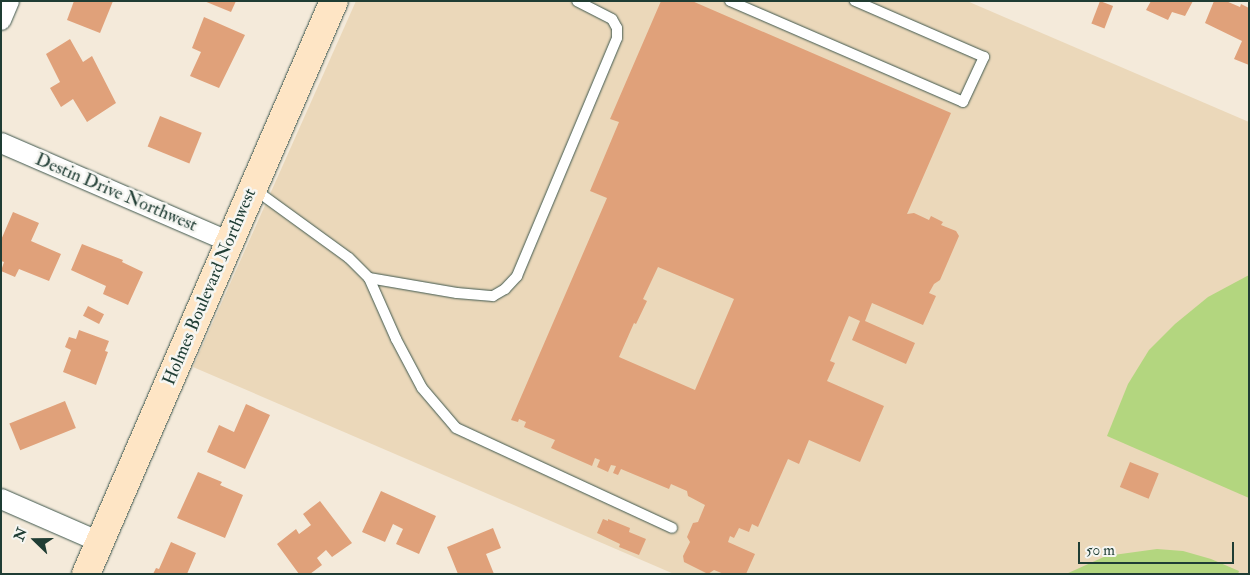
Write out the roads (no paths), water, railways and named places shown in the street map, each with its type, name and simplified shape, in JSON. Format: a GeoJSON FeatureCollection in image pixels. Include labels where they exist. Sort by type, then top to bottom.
{"type":"FeatureCollection","features":[{"type":"Feature","properties":{"kind":"street"},"geometry":{"type":"LineString","coordinates":[[1,20],[9,1]]}},
{"type":"Feature","properties":{"kind":"street","name":"Holmes Boulevard Northwest"},"geometry":{"type":"LineString","coordinates":[[86,574],[334,1]]}},
{"type":"Feature","properties":{"kind":"street","name":"Destin Drive Northwest"},"geometry":{"type":"LineString","coordinates":[[1,143],[230,242]]}},
{"type":"Feature","properties":{"kind":"street"},"geometry":{"type":"LineString","coordinates":[[1,499],[100,542]]}},
{"type":"Feature","properties":{"kind":"lane"},"geometry":{"type":"LineString","coordinates":[[369,278],[457,293],[493,296],[505,289],[517,276],[617,38],[617,28],[612,19],[577,1]]}},
{"type":"Feature","properties":{"kind":"lane"},"geometry":{"type":"LineString","coordinates":[[730,1],[963,102],[984,57],[855,1]]}},
{"type":"Feature","properties":{"kind":"lane"},"geometry":{"type":"LineString","coordinates":[[253,189],[349,258],[369,278],[396,339],[422,388],[456,428],[672,528]]}}]}
